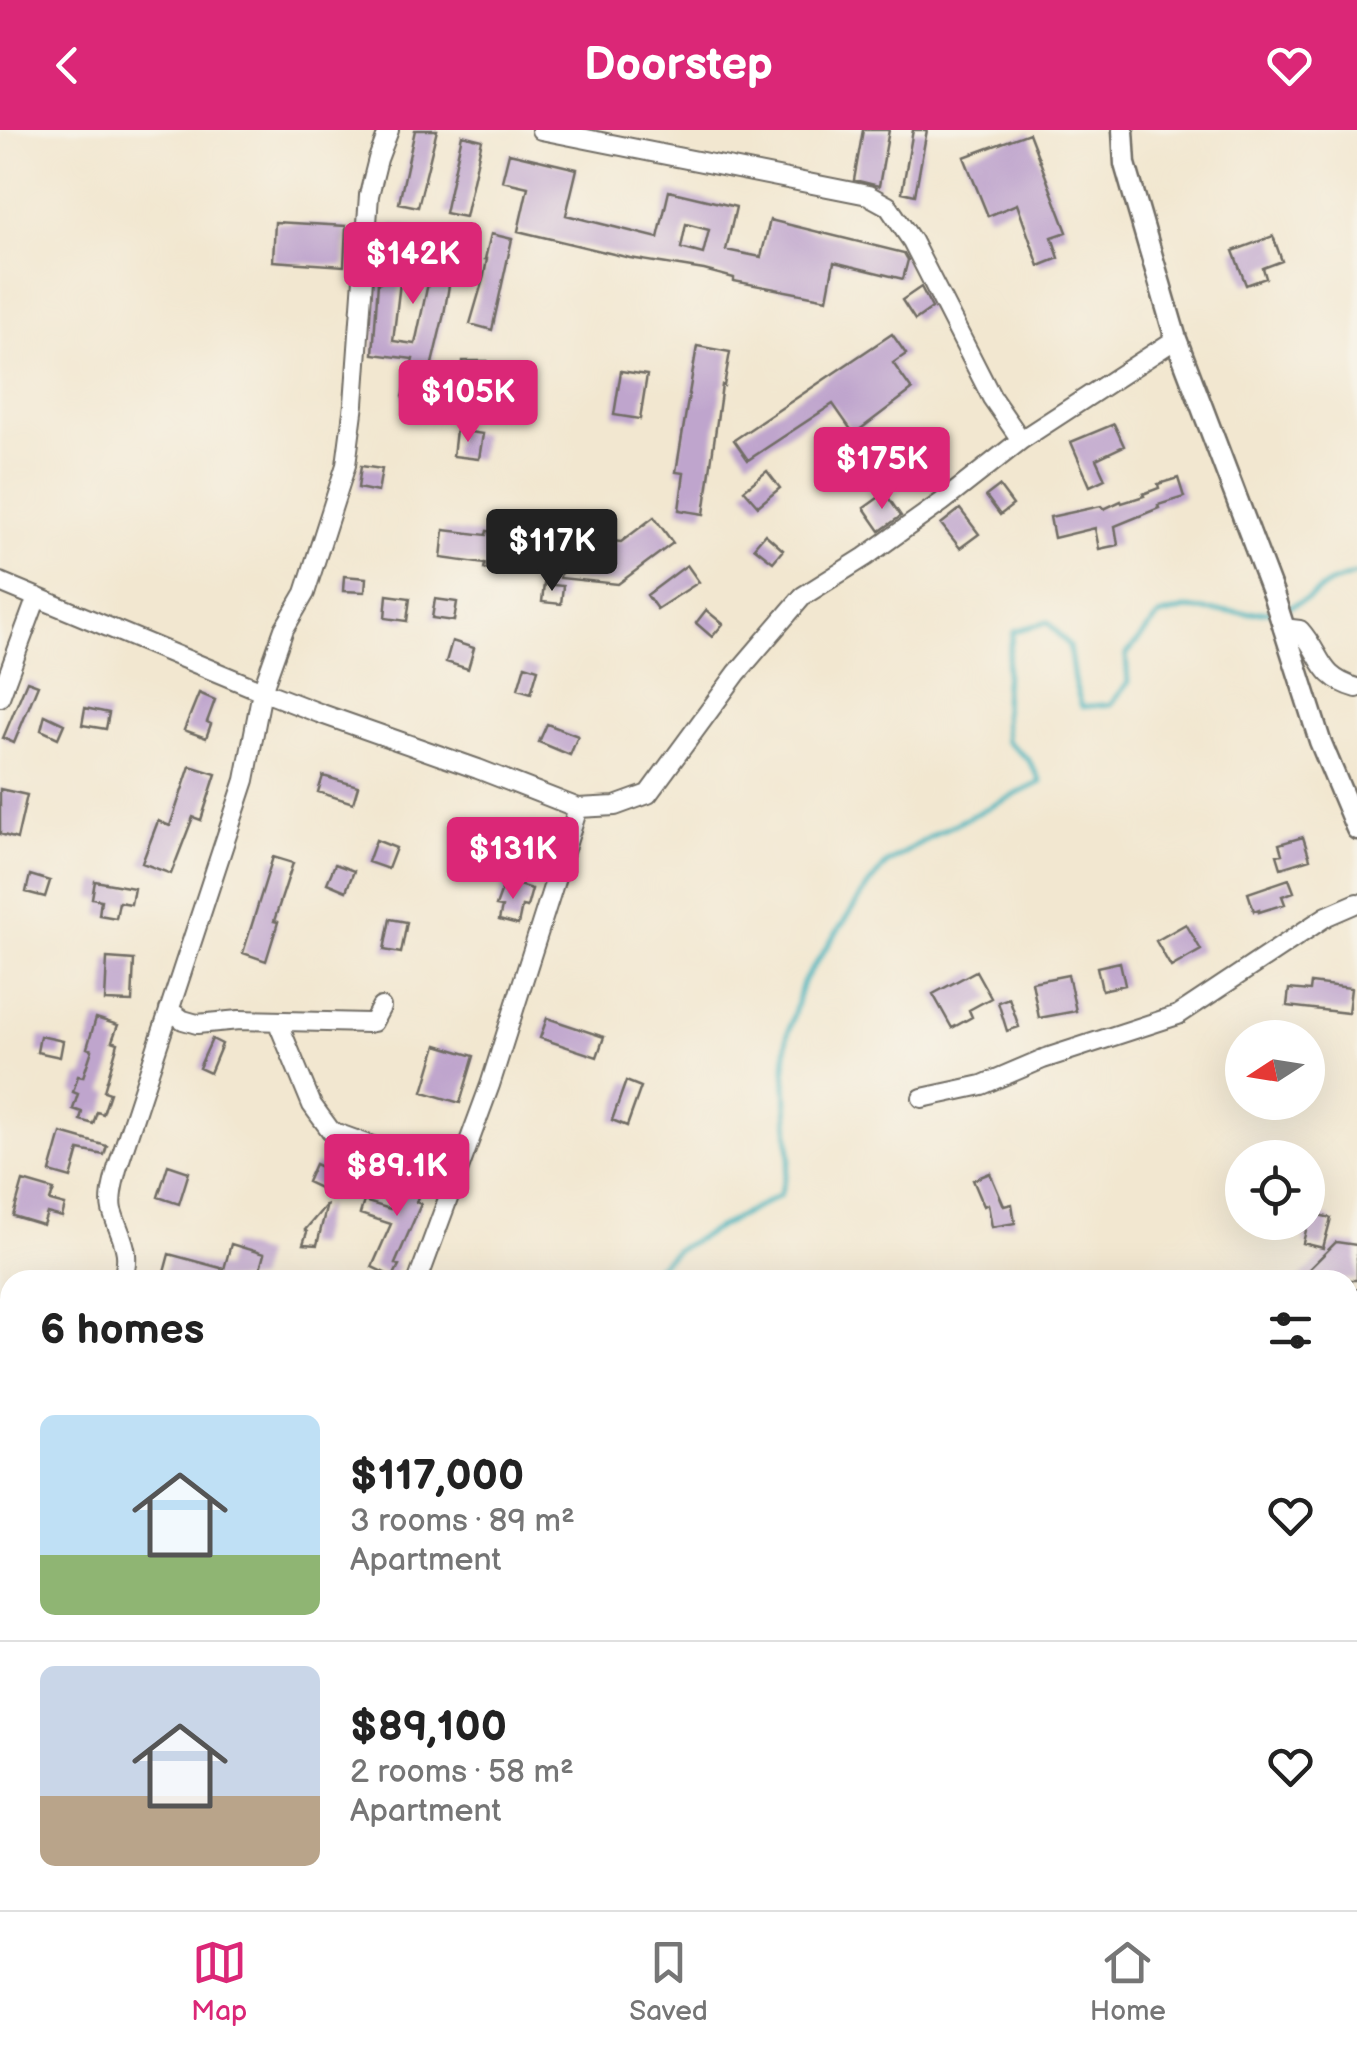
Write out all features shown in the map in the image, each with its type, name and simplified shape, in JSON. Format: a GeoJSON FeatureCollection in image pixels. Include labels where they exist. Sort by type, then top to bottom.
{"type":"FeatureCollection","features":[{"type":"Feature","properties":{"kind":"street"},"geometry":{"type":"LineString","coordinates":[[124,1270],[125,1243],[112,1209],[117,1170],[246,780],[262,691],[284,628],[305,593],[346,464],[369,195],[389,130]]}},
{"type":"Feature","properties":{"kind":"street"},"geometry":{"type":"LineString","coordinates":[[540,130],[868,196],[888,206],[912,241],[992,398],[1021,440]]}},
{"type":"Feature","properties":{"kind":"street"},"geometry":{"type":"LineString","coordinates":[[1123,130],[1125,164],[1176,339],[1273,594],[1320,741],[1357,829]]}},
{"type":"Feature","properties":{"kind":"street"},"geometry":{"type":"LineString","coordinates":[[0,582],[262,691],[578,808],[615,806],[648,794],[737,672],[803,596],[881,546],[1021,440],[1176,339]]}},
{"type":"Feature","properties":{"kind":"street"},"geometry":{"type":"LineString","coordinates":[[0,697],[36,597]]}},
{"type":"Feature","properties":{"kind":"street"},"geometry":{"type":"LineString","coordinates":[[1281,622],[1300,630],[1339,683],[1357,688]]}},
{"type":"Feature","properties":{"kind":"street"},"geometry":{"type":"LineString","coordinates":[[422,1270],[490,1086],[578,808]]}},
{"type":"Feature","properties":{"kind":"street"},"geometry":{"type":"LineString","coordinates":[[922,1098],[982,1085],[1043,1059],[1178,1015],[1326,916],[1357,903]]}},
{"type":"Feature","properties":{"kind":"street"},"geometry":{"type":"LineString","coordinates":[[169,1010],[197,1024],[239,1020],[368,1023],[373,1022],[381,1007]]}},
{"type":"Feature","properties":{"kind":"street"},"geometry":{"type":"LineString","coordinates":[[278,1023],[312,1105],[330,1131],[389,1152]]}},
{"type":"Feature","properties":{"kind":"building"},"geometry":{"type":"Polygon","coordinates":[[[415,130],[437,130],[418,207],[399,203],[415,130]]]}},
{"type":"Feature","properties":{"kind":"building"},"geometry":{"type":"Polygon","coordinates":[[[863,130],[889,130],[879,186],[854,180],[863,130]]]}},
{"type":"Feature","properties":{"kind":"building"},"geometry":{"type":"Polygon","coordinates":[[[913,130],[927,130],[915,195],[902,192],[913,130]]]}},
{"type":"Feature","properties":{"kind":"building"},"geometry":{"type":"Polygon","coordinates":[[[1029,133],[1067,232],[1052,237],[1059,258],[1039,266],[1017,204],[988,216],[964,157],[1029,133]]]}},
{"type":"Feature","properties":{"kind":"building"},"geometry":{"type":"Polygon","coordinates":[[[462,135],[482,140],[465,217],[445,213],[462,135]]]}},
{"type":"Feature","properties":{"kind":"building"},"geometry":{"type":"Polygon","coordinates":[[[509,153],[577,169],[566,215],[658,238],[669,191],[736,207],[726,250],[761,257],[770,220],[904,253],[908,260],[903,279],[834,262],[827,299],[734,281],[704,270],[630,258],[518,231],[528,187],[502,181],[509,153]],[[686,224],[681,248],[703,254],[709,230],[686,224]]]}},
{"type":"Feature","properties":{"kind":"building"},"geometry":{"type":"Polygon","coordinates":[[[275,222],[346,226],[344,266],[273,261],[275,222]]]}},
{"type":"Feature","properties":{"kind":"building"},"geometry":{"type":"Polygon","coordinates":[[[393,225],[413,228],[404,275],[401,274],[393,341],[415,344],[439,232],[458,235],[423,401],[403,397],[413,359],[373,354],[378,282],[393,225]]]}},
{"type":"Feature","properties":{"kind":"building"},"geometry":{"type":"Polygon","coordinates":[[[491,234],[512,239],[492,330],[470,324],[491,234]]]}},
{"type":"Feature","properties":{"kind":"building"},"geometry":{"type":"Polygon","coordinates":[[[1273,236],[1282,261],[1263,268],[1266,278],[1246,285],[1233,251],[1273,236]]]}},
{"type":"Feature","properties":{"kind":"building"},"geometry":{"type":"Polygon","coordinates":[[[921,287],[932,308],[915,320],[902,300],[921,287]]]}},
{"type":"Feature","properties":{"kind":"building"},"geometry":{"type":"Polygon","coordinates":[[[892,334],[906,354],[893,363],[912,390],[854,434],[833,404],[748,460],[734,440],[892,334]]]}},
{"type":"Feature","properties":{"kind":"building"},"geometry":{"type":"Polygon","coordinates":[[[697,346],[730,352],[704,514],[679,510],[684,473],[676,472],[697,346]]]}},
{"type":"Feature","properties":{"kind":"building"},"geometry":{"type":"Polygon","coordinates":[[[463,361],[487,361],[485,409],[461,407],[463,361]]]}},
{"type":"Feature","properties":{"kind":"building"},"geometry":{"type":"Polygon","coordinates":[[[621,371],[647,375],[640,419],[614,415],[621,371]]]}},
{"type":"Feature","properties":{"kind":"building"},"geometry":{"type":"Polygon","coordinates":[[[1114,424],[1124,446],[1096,459],[1105,479],[1090,486],[1071,442],[1114,424]]]}},
{"type":"Feature","properties":{"kind":"building"},"geometry":{"type":"Polygon","coordinates":[[[456,430],[483,434],[479,459],[453,456],[456,430]]]}},
{"type":"Feature","properties":{"kind":"building"},"geometry":{"type":"Polygon","coordinates":[[[889,439],[901,456],[888,465],[876,449],[889,439]]]}},
{"type":"Feature","properties":{"kind":"building"},"geometry":{"type":"Polygon","coordinates":[[[852,459],[864,476],[850,485],[839,469],[852,459]]]}},
{"type":"Feature","properties":{"kind":"building"},"geometry":{"type":"Polygon","coordinates":[[[361,466],[382,469],[378,492],[358,488],[361,466]]]}},
{"type":"Feature","properties":{"kind":"building"},"geometry":{"type":"Polygon","coordinates":[[[767,471],[780,488],[758,506],[744,490],[767,471]]]}},
{"type":"Feature","properties":{"kind":"building"},"geometry":{"type":"Polygon","coordinates":[[[1178,478],[1184,497],[1115,526],[1118,545],[1099,549],[1095,528],[1054,538],[1050,517],[1101,506],[1104,509],[1144,496],[1159,488],[1158,484],[1178,478]]]}},
{"type":"Feature","properties":{"kind":"building"},"geometry":{"type":"Polygon","coordinates":[[[999,486],[1013,505],[1000,515],[986,496],[999,486]]]}},
{"type":"Feature","properties":{"kind":"building"},"geometry":{"type":"Polygon","coordinates":[[[885,493],[901,516],[880,531],[864,508],[885,493]]]}},
{"type":"Feature","properties":{"kind":"building"},"geometry":{"type":"Polygon","coordinates":[[[960,509],[979,534],[960,548],[941,524],[960,509]]]}},
{"type":"Feature","properties":{"kind":"building"},"geometry":{"type":"Polygon","coordinates":[[[654,517],[673,543],[618,584],[560,578],[564,536],[621,542],[654,517]]]}},
{"type":"Feature","properties":{"kind":"building"},"geometry":{"type":"Polygon","coordinates":[[[444,530],[501,533],[498,570],[484,569],[485,564],[441,558],[444,530]]]}},
{"type":"Feature","properties":{"kind":"building"},"geometry":{"type":"Polygon","coordinates":[[[765,534],[783,550],[773,562],[754,547],[765,534]]]}},
{"type":"Feature","properties":{"kind":"building"},"geometry":{"type":"Polygon","coordinates":[[[687,565],[699,582],[657,609],[647,595],[687,565]]]}},
{"type":"Feature","properties":{"kind":"building"},"geometry":{"type":"Polygon","coordinates":[[[344,576],[366,578],[365,592],[343,591],[344,576]]]}},
{"type":"Feature","properties":{"kind":"building"},"geometry":{"type":"Polygon","coordinates":[[[544,584],[563,586],[561,604],[542,602],[544,584]]]}},
{"type":"Feature","properties":{"kind":"building"},"geometry":{"type":"Polygon","coordinates":[[[387,595],[410,598],[407,621],[385,618],[387,595]]]}},
{"type":"Feature","properties":{"kind":"building"},"geometry":{"type":"Polygon","coordinates":[[[435,599],[457,602],[454,621],[432,618],[435,599]]]}},
{"type":"Feature","properties":{"kind":"building"},"geometry":{"type":"Polygon","coordinates":[[[706,610],[723,624],[712,637],[696,623],[706,610]]]}},
{"type":"Feature","properties":{"kind":"building"},"geometry":{"type":"Polygon","coordinates":[[[452,641],[474,648],[468,669],[446,662],[452,641]]]}},
{"type":"Feature","properties":{"kind":"building"},"geometry":{"type":"Polygon","coordinates":[[[525,665],[538,669],[531,693],[518,689],[525,665]]]}},
{"type":"Feature","properties":{"kind":"building"},"geometry":{"type":"Polygon","coordinates":[[[27,681],[38,685],[14,743],[3,738],[27,681]]]}},
{"type":"Feature","properties":{"kind":"building"},"geometry":{"type":"Polygon","coordinates":[[[199,693],[215,700],[206,738],[184,730],[199,693]]]}},
{"type":"Feature","properties":{"kind":"building"},"geometry":{"type":"Polygon","coordinates":[[[85,708],[109,713],[106,729],[82,725],[85,708]]]}},
{"type":"Feature","properties":{"kind":"building"},"geometry":{"type":"Polygon","coordinates":[[[45,715],[64,724],[58,738],[41,730],[45,715]]]}},
{"type":"Feature","properties":{"kind":"building"},"geometry":{"type":"Polygon","coordinates":[[[547,724],[578,736],[570,755],[539,742],[547,724]]]}},
{"type":"Feature","properties":{"kind":"building"},"geometry":{"type":"Polygon","coordinates":[[[190,766],[216,774],[201,820],[193,817],[171,874],[142,863],[158,821],[170,826],[190,766]]]}},
{"type":"Feature","properties":{"kind":"building"},"geometry":{"type":"Polygon","coordinates":[[[323,776],[358,786],[353,803],[318,792],[323,776]]]}},
{"type":"Feature","properties":{"kind":"building"},"geometry":{"type":"Polygon","coordinates":[[[0,789],[27,795],[17,839],[0,834],[0,789]]]}},
{"type":"Feature","properties":{"kind":"building"},"geometry":{"type":"Polygon","coordinates":[[[502,827],[538,840],[530,865],[495,853],[502,827]]]}},
{"type":"Feature","properties":{"kind":"building"},"geometry":{"type":"Polygon","coordinates":[[[1303,837],[1310,859],[1281,868],[1279,844],[1303,837]]]}},
{"type":"Feature","properties":{"kind":"building"},"geometry":{"type":"Polygon","coordinates":[[[376,840],[396,848],[388,869],[368,862],[376,840]]]}},
{"type":"Feature","properties":{"kind":"building"},"geometry":{"type":"Polygon","coordinates":[[[273,857],[293,863],[266,961],[243,953],[273,857]]]}},
{"type":"Feature","properties":{"kind":"building"},"geometry":{"type":"Polygon","coordinates":[[[335,864],[354,871],[346,891],[327,883],[335,864]]]}},
{"type":"Feature","properties":{"kind":"building"},"geometry":{"type":"Polygon","coordinates":[[[30,875],[50,881],[45,897],[26,892],[30,875]]]}},
{"type":"Feature","properties":{"kind":"building"},"geometry":{"type":"Polygon","coordinates":[[[1289,879],[1294,892],[1282,896],[1285,904],[1254,911],[1248,893],[1289,879]]]}},
{"type":"Feature","properties":{"kind":"building"},"geometry":{"type":"Polygon","coordinates":[[[95,881],[134,888],[131,904],[119,902],[116,918],[99,915],[101,900],[92,898],[95,881]]]}},
{"type":"Feature","properties":{"kind":"building"},"geometry":{"type":"Polygon","coordinates":[[[505,881],[532,889],[527,907],[522,906],[518,925],[499,920],[502,907],[496,906],[505,881]]]}},
{"type":"Feature","properties":{"kind":"building"},"geometry":{"type":"Polygon","coordinates":[[[390,919],[407,922],[401,953],[384,950],[390,919]]]}},
{"type":"Feature","properties":{"kind":"building"},"geometry":{"type":"Polygon","coordinates":[[[1186,924],[1201,950],[1171,967],[1156,941],[1186,924]]]}},
{"type":"Feature","properties":{"kind":"building"},"geometry":{"type":"Polygon","coordinates":[[[107,958],[134,960],[132,1002],[105,1001],[107,958]]]}},
{"type":"Feature","properties":{"kind":"building"},"geometry":{"type":"Polygon","coordinates":[[[1120,962],[1125,985],[1102,990],[1097,967],[1120,962]]]}},
{"type":"Feature","properties":{"kind":"building"},"geometry":{"type":"Polygon","coordinates":[[[976,971],[991,998],[969,1010],[972,1017],[952,1028],[933,994],[976,971]]]}},
{"type":"Feature","properties":{"kind":"building"},"geometry":{"type":"Polygon","coordinates":[[[1068,975],[1076,1011],[1039,1018],[1032,982],[1068,975]]]}},
{"type":"Feature","properties":{"kind":"building"},"geometry":{"type":"Polygon","coordinates":[[[1311,983],[1351,988],[1348,1013],[1287,1006],[1289,989],[1310,991],[1311,983]]]}},
{"type":"Feature","properties":{"kind":"building"},"geometry":{"type":"Polygon","coordinates":[[[1009,998],[1019,1027],[1007,1031],[998,1002],[1009,998]]]}},
{"type":"Feature","properties":{"kind":"building"},"geometry":{"type":"Polygon","coordinates":[[[96,1018],[118,1025],[112,1041],[118,1043],[104,1091],[110,1093],[103,1114],[97,1112],[93,1124],[80,1120],[82,1112],[73,1109],[78,1094],[73,1092],[92,1050],[87,1048],[96,1018]]]}},
{"type":"Feature","properties":{"kind":"building"},"geometry":{"type":"Polygon","coordinates":[[[547,1018],[604,1037],[597,1057],[540,1038],[547,1018]]]}},
{"type":"Feature","properties":{"kind":"building"},"geometry":{"type":"Polygon","coordinates":[[[40,1036],[63,1041],[60,1057],[37,1052],[40,1036]]]}},
{"type":"Feature","properties":{"kind":"building"},"geometry":{"type":"Polygon","coordinates":[[[212,1039],[222,1044],[210,1073],[199,1068],[212,1039]]]}},
{"type":"Feature","properties":{"kind":"building"},"geometry":{"type":"Polygon","coordinates":[[[437,1045],[474,1056],[460,1103],[423,1092],[437,1045]]]}},
{"type":"Feature","properties":{"kind":"building"},"geometry":{"type":"Polygon","coordinates":[[[626,1081],[641,1087],[627,1126],[612,1120],[626,1081]]]}},
{"type":"Feature","properties":{"kind":"building"},"geometry":{"type":"Polygon","coordinates":[[[61,1133],[107,1146],[104,1155],[79,1150],[71,1178],[50,1172],[61,1133]]]}},
{"type":"Feature","properties":{"kind":"building"},"geometry":{"type":"Polygon","coordinates":[[[315,1164],[330,1171],[322,1189],[307,1182],[315,1164]]]}},
{"type":"Feature","properties":{"kind":"building"},"geometry":{"type":"Polygon","coordinates":[[[168,1165],[189,1172],[179,1204],[158,1197],[168,1165]]]}},
{"type":"Feature","properties":{"kind":"building"},"geometry":{"type":"Polygon","coordinates":[[[407,1166],[427,1174],[416,1202],[421,1204],[395,1264],[399,1265],[396,1270],[378,1270],[372,1267],[391,1224],[360,1214],[364,1201],[390,1209],[407,1166]]]}},
{"type":"Feature","properties":{"kind":"building"},"geometry":{"type":"Polygon","coordinates":[[[990,1173],[1004,1206],[1012,1204],[1015,1223],[992,1227],[988,1204],[984,1206],[973,1180],[990,1173]]]}},
{"type":"Feature","properties":{"kind":"building"},"geometry":{"type":"Polygon","coordinates":[[[23,1181],[54,1190],[50,1201],[65,1205],[62,1217],[47,1213],[43,1225],[13,1216],[23,1181]]]}},
{"type":"Feature","properties":{"kind":"building"},"geometry":{"type":"Polygon","coordinates":[[[327,1204],[317,1245],[303,1244],[305,1230],[327,1204]]]}},
{"type":"Feature","properties":{"kind":"building"},"geometry":{"type":"Polygon","coordinates":[[[1325,1217],[1331,1218],[1323,1248],[1303,1243],[1325,1240],[1325,1217]]]}},
{"type":"Feature","properties":{"kind":"building"},"geometry":{"type":"Polygon","coordinates":[[[1336,1242],[1357,1245],[1357,1270],[1308,1270],[1336,1242]]]}},
{"type":"Feature","properties":{"kind":"building"},"geometry":{"type":"Polygon","coordinates":[[[231,1244],[264,1254],[260,1270],[165,1270],[169,1254],[224,1269],[231,1244]]]}},
{"type":"Feature","properties":{"kind":"waterway"},"geometry":{"type":"LineString","coordinates":[[1283,609],[1330,583],[1357,574]]}},
{"type":"Feature","properties":{"kind":"waterway"},"geometry":{"type":"LineString","coordinates":[[653,1270],[678,1249],[780,1195],[790,1159],[787,1037],[803,982],[869,885],[886,864],[937,833],[1041,782],[1028,759],[1006,741],[1005,686],[1014,631],[1048,622],[1069,646],[1082,707],[1111,704],[1128,683],[1126,655],[1159,616],[1186,609],[1273,611]]}}]}
